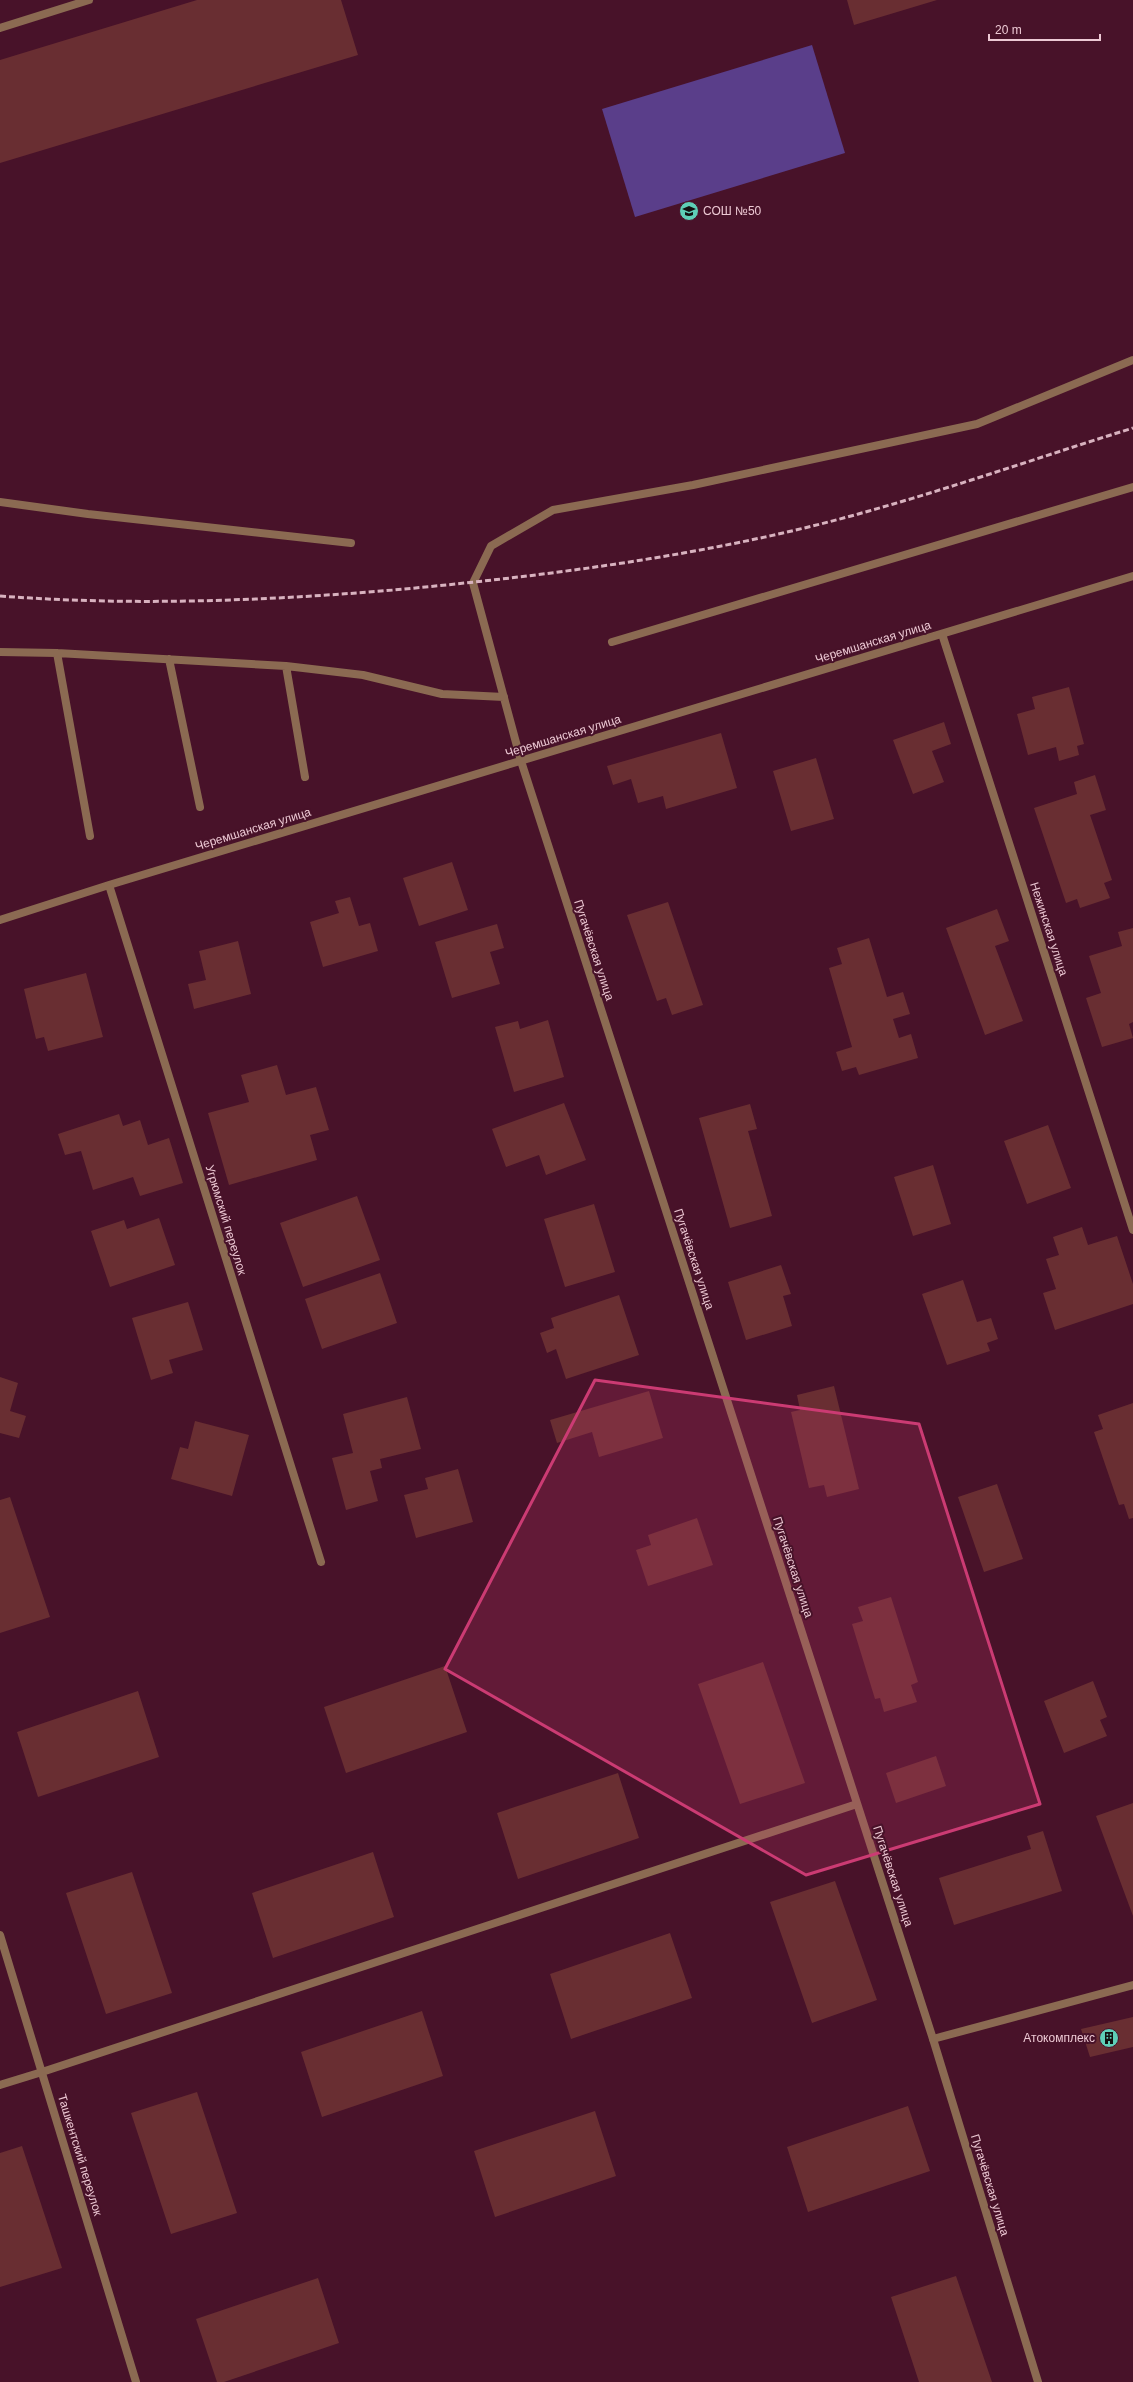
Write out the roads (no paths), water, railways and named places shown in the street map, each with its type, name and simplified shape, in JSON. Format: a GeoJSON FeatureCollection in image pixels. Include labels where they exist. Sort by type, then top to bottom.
{"type":"FeatureCollection","features":[{"type":"Feature","properties":{"kind":"street"},"geometry":{"type":"LineString","coordinates":[[0,28],[89,0]]}},
{"type":"Feature","properties":{"kind":"street","name":"Пугачёвская улица"},"geometry":{"type":"LineString","coordinates":[[1038,2382],[933,2039],[521,762],[473,583],[491,546],[554,510],[693,485],[977,424],[1133,360]]}},
{"type":"Feature","properties":{"kind":"street"},"geometry":{"type":"LineString","coordinates":[[612,642],[1133,487]]}},
{"type":"Feature","properties":{"kind":"street"},"geometry":{"type":"LineString","coordinates":[[0,502],[88,514],[351,543]]}},
{"type":"Feature","properties":{"kind":"street","name":"Черемшанская улица"},"geometry":{"type":"LineString","coordinates":[[0,920],[109,885],[521,762],[1133,576]]}},
{"type":"Feature","properties":{"kind":"street","name":"Нежинская улица"},"geometry":{"type":"LineString","coordinates":[[942,634],[1133,1230]]}},
{"type":"Feature","properties":{"kind":"street"},"geometry":{"type":"LineString","coordinates":[[0,652],[57,653],[286,666],[363,675],[442,694],[504,697]]}},
{"type":"Feature","properties":{"kind":"street"},"geometry":{"type":"LineString","coordinates":[[57,653],[90,836]]}},
{"type":"Feature","properties":{"kind":"street"},"geometry":{"type":"LineString","coordinates":[[169,659],[200,807]]}},
{"type":"Feature","properties":{"kind":"street"},"geometry":{"type":"LineString","coordinates":[[286,666],[305,776]]}},
{"type":"Feature","properties":{"kind":"street","name":"Угрюмский переулок"},"geometry":{"type":"LineString","coordinates":[[109,885],[321,1562]]}},
{"type":"Feature","properties":{"kind":"street"},"geometry":{"type":"LineString","coordinates":[[0,2085],[857,1804]]}},
{"type":"Feature","properties":{"kind":"street","name":"Ташкентский переулок"},"geometry":{"type":"LineString","coordinates":[[0,1935],[136,2382]]}},
{"type":"Feature","properties":{"kind":"street"},"geometry":{"type":"LineString","coordinates":[[933,2039],[1133,1985]]}},
{"type":"Feature","properties":{"kind":"railway"},"geometry":{"type":"LineString","coordinates":[[0,596],[98,601],[197,601],[296,597],[394,590],[492,580],[638,561],[783,533],[872,510],[959,484],[1133,428]]}},
{"type":"Feature","properties":{"kind":"place","name":"СОШ №50"},"geometry":{"type":"Point","coordinates":[689,211]}},
{"type":"Feature","properties":{"kind":"place","name":"Атокомплекс"},"geometry":{"type":"Point","coordinates":[1109,2038]}}]}
